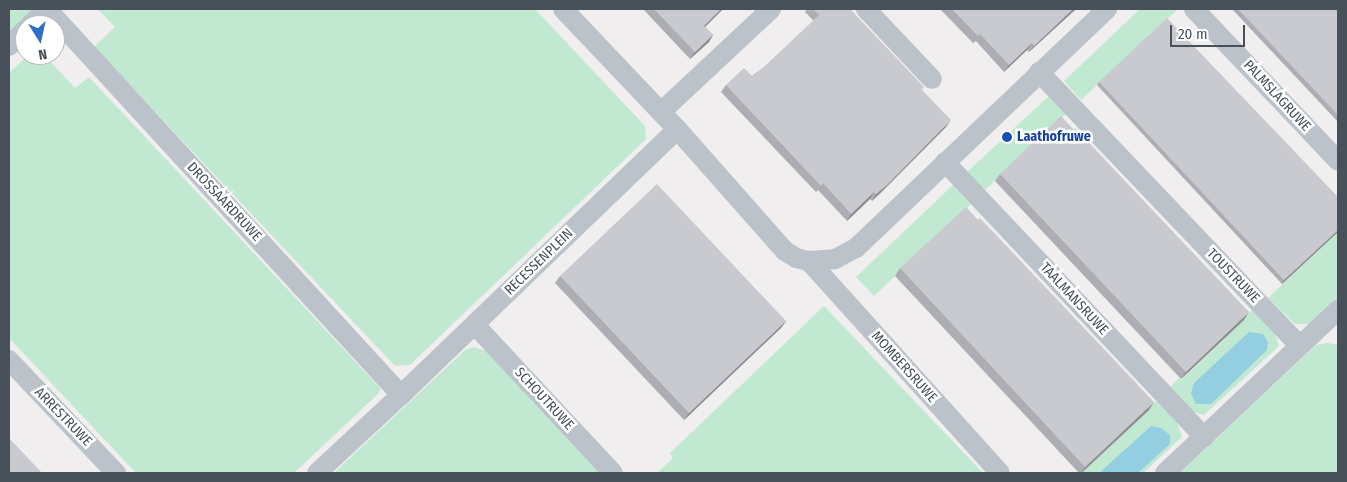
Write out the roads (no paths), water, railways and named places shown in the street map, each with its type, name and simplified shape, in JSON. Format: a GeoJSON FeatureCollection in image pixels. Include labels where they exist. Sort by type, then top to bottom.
{"type":"FeatureCollection","features":[{"type":"Feature","properties":{"kind":"street","name":"DROSSAARDRUWE"},"geometry":{"type":"LineString","coordinates":[[47,9],[401,395]]}},
{"type":"Feature","properties":{"kind":"street"},"geometry":{"type":"LineString","coordinates":[[563,9],[677,129],[785,251],[796,258],[809,262],[835,260],[856,248],[1107,9]]}},
{"type":"Feature","properties":{"kind":"street"},"geometry":{"type":"LineString","coordinates":[[661,112],[770,9]]}},
{"type":"Feature","properties":{"kind":"street"},"geometry":{"type":"LineString","coordinates":[[866,9],[932,79]]}},
{"type":"Feature","properties":{"kind":"street","name":"PALMSLAGRUWE"},"geometry":{"type":"LineString","coordinates":[[1194,9],[1338,161]]}},
{"type":"Feature","properties":{"kind":"street","name":"TOUSTRUWE"},"geometry":{"type":"LineString","coordinates":[[1039,72],[1299,345]]}},
{"type":"Feature","properties":{"kind":"street","name":"RECESSENPLEIN"},"geometry":{"type":"LineString","coordinates":[[317,473],[475,325],[677,129]]}},
{"type":"Feature","properties":{"kind":"street","name":"TAALMANSRUWE"},"geometry":{"type":"LineString","coordinates":[[945,162],[1204,437]]}},
{"type":"Feature","properties":{"kind":"street","name":"MOMBERSRUWE"},"geometry":{"type":"LineString","coordinates":[[809,262],[1000,473]]}},
{"type":"Feature","properties":{"kind":"street"},"geometry":{"type":"LineString","coordinates":[[1165,473],[1338,310]]}},
{"type":"Feature","properties":{"kind":"street","name":"SCHOUTRUWE"},"geometry":{"type":"LineString","coordinates":[[475,325],[613,473]]}},
{"type":"Feature","properties":{"kind":"street","name":"ARRESTRUWE"},"geometry":{"type":"LineString","coordinates":[[9,360],[116,473]]}},
{"type":"Feature","properties":{"kind":"water"},"geometry":{"type":"Polygon","coordinates":[[[1249,332],[1263,334],[1268,342],[1267,350],[1211,404],[1196,404],[1191,393],[1194,383],[1249,332]]]}},
{"type":"Feature","properties":{"kind":"water"},"geometry":{"type":"Polygon","coordinates":[[[1151,426],[1161,428],[1170,435],[1170,444],[1138,473],[1099,473],[1151,426]]]}},
{"type":"Feature","properties":{"kind":"place","name":"Laathofruwe"},"geometry":{"type":"Point","coordinates":[1007,137]}}]}
